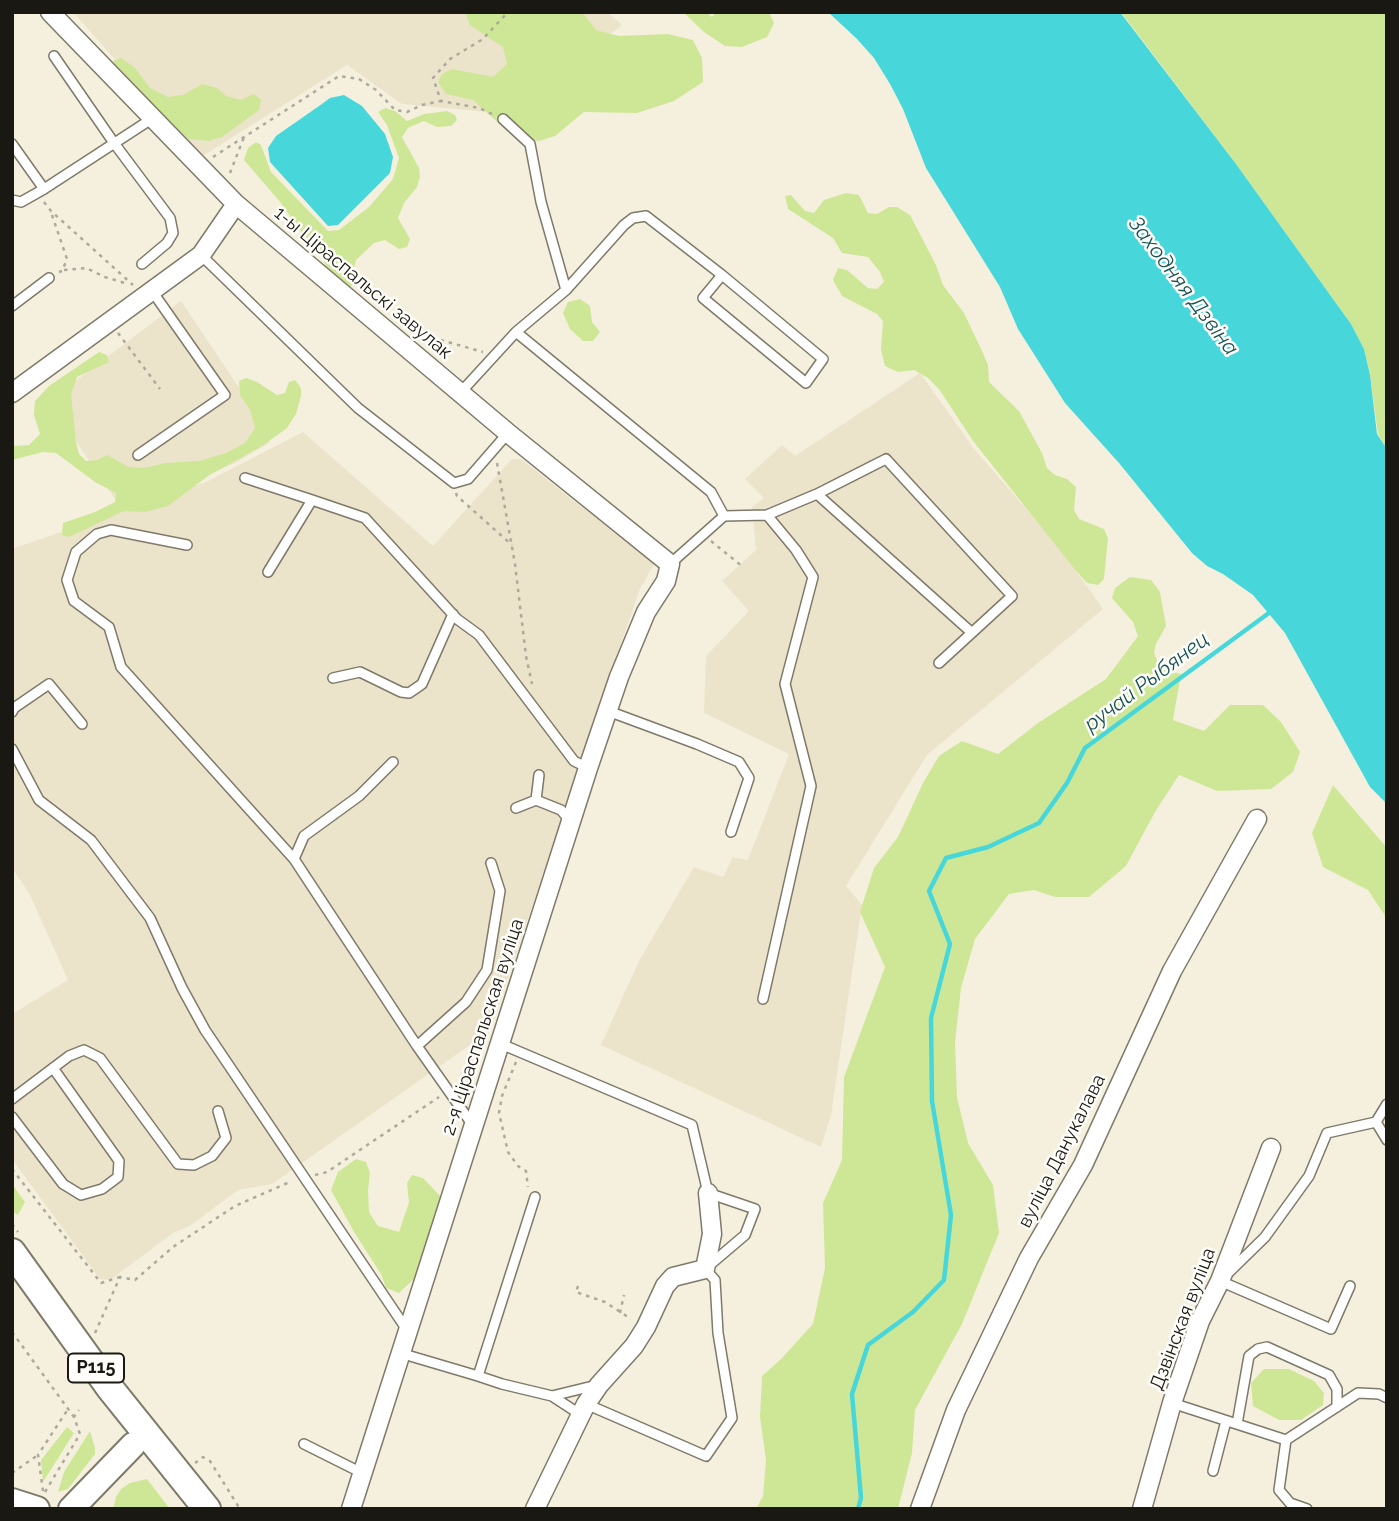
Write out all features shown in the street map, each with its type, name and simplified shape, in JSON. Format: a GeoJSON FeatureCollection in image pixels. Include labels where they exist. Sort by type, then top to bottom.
{"type":"FeatureCollection","features":[{"type":"Feature","properties":{"kind":"main road","name":"Р115"},"geometry":{"type":"LineString","coordinates":[[12,1252],[109,1387],[186,1509]]}},
{"type":"Feature","properties":{"kind":"main road","name":"Р115"},"geometry":{"type":"LineString","coordinates":[[12,1281],[141,1440],[207,1509]]}},
{"type":"Feature","properties":{"kind":"main road"},"geometry":{"type":"LineString","coordinates":[[71,1509],[141,1440]]}},
{"type":"Feature","properties":{"kind":"main road"},"geometry":{"type":"LineString","coordinates":[[12,1501],[37,1509]]}},
{"type":"Feature","properties":{"kind":"street","name":"1-ы Ціраспальскі завулак"},"geometry":{"type":"LineString","coordinates":[[50,12],[236,204],[508,433],[670,564]]}},
{"type":"Feature","properties":{"kind":"street"},"geometry":{"type":"LineString","coordinates":[[12,393],[201,255],[236,204]]}},
{"type":"Feature","properties":{"kind":"street","name":"2-я Ціраспальская вуліца"},"geometry":{"type":"LineString","coordinates":[[351,1509],[587,768],[619,677],[646,612],[666,581],[670,564]]}},
{"type":"Feature","properties":{"kind":"street","name":"вуліца Данукалава"},"geometry":{"type":"LineString","coordinates":[[920,1509],[956,1410],[1024,1270],[1083,1165],[1172,971],[1257,819]]}},
{"type":"Feature","properties":{"kind":"street","name":"Дзвінская вуліца"},"geometry":{"type":"LineString","coordinates":[[1142,1509],[1172,1402],[1200,1321],[1220,1281],[1271,1148]]}},
{"type":"Feature","properties":{"kind":"street"},"geometry":{"type":"LineString","coordinates":[[535,1509],[584,1410],[599,1385],[634,1346],[665,1286],[673,1277],[705,1269],[712,1234],[708,1193]]}},
{"type":"Feature","properties":{"kind":"lane"},"geometry":{"type":"LineString","coordinates":[[54,56],[170,218],[173,233],[167,243],[142,264]]}},
{"type":"Feature","properties":{"kind":"lane"},"geometry":{"type":"LineString","coordinates":[[12,200],[21,202],[40,191],[153,118]]}},
{"type":"Feature","properties":{"kind":"lane"},"geometry":{"type":"LineString","coordinates":[[503,119],[530,144],[541,202],[566,290]]}},
{"type":"Feature","properties":{"kind":"lane"},"geometry":{"type":"LineString","coordinates":[[12,144],[40,191]]}},
{"type":"Feature","properties":{"kind":"lane"},"geometry":{"type":"LineString","coordinates":[[461,392],[516,332],[566,290],[624,225],[633,218],[646,216],[722,275],[823,359],[806,383],[703,299],[722,275]]}},
{"type":"Feature","properties":{"kind":"lane"},"geometry":{"type":"LineString","coordinates":[[201,255],[358,408],[454,482],[468,479],[508,433]]}},
{"type":"Feature","properties":{"kind":"lane"},"geometry":{"type":"LineString","coordinates":[[12,306],[49,278]]}},
{"type":"Feature","properties":{"kind":"lane"},"geometry":{"type":"LineString","coordinates":[[138,455],[225,395],[154,290]]}},
{"type":"Feature","properties":{"kind":"lane"},"geometry":{"type":"LineString","coordinates":[[516,332],[711,492],[724,516]]}},
{"type":"Feature","properties":{"kind":"lane"},"geometry":{"type":"LineString","coordinates":[[670,564],[724,516],[767,515],[817,495],[886,459],[1012,596],[939,663]]}},
{"type":"Feature","properties":{"kind":"lane"},"geometry":{"type":"LineString","coordinates":[[245,478],[365,518],[453,614],[480,635],[574,761],[587,768]]}},
{"type":"Feature","properties":{"kind":"lane"},"geometry":{"type":"LineString","coordinates":[[817,495],[971,632]]}},
{"type":"Feature","properties":{"kind":"lane"},"geometry":{"type":"LineString","coordinates":[[268,572],[312,500]]}},
{"type":"Feature","properties":{"kind":"lane"},"geometry":{"type":"LineString","coordinates":[[763,999],[811,786],[785,684],[813,577],[796,550],[767,515]]}},
{"type":"Feature","properties":{"kind":"lane"},"geometry":{"type":"LineString","coordinates":[[187,545],[111,530],[96,534],[76,552],[67,580],[74,601],[109,627],[121,667],[294,859],[417,1046],[474,1127]]}},
{"type":"Feature","properties":{"kind":"lane"},"geometry":{"type":"LineString","coordinates":[[333,678],[360,672],[401,692],[409,693],[422,684],[453,614]]}},
{"type":"Feature","properties":{"kind":"lane"},"geometry":{"type":"LineString","coordinates":[[12,712],[49,684],[82,724]]}},
{"type":"Feature","properties":{"kind":"lane"},"geometry":{"type":"LineString","coordinates":[[608,711],[739,762],[749,778],[732,832]]}},
{"type":"Feature","properties":{"kind":"lane"},"geometry":{"type":"LineString","coordinates":[[12,749],[39,800],[91,840],[150,918],[182,988],[205,1030],[407,1330]]}},
{"type":"Feature","properties":{"kind":"lane"},"geometry":{"type":"LineString","coordinates":[[294,859],[304,836],[359,796],[393,762]]}},
{"type":"Feature","properties":{"kind":"lane"},"geometry":{"type":"LineString","coordinates":[[536,800],[539,775]]}},
{"type":"Feature","properties":{"kind":"lane"},"geometry":{"type":"LineString","coordinates":[[516,808],[536,800],[561,810],[571,822]]}},
{"type":"Feature","properties":{"kind":"lane"},"geometry":{"type":"LineString","coordinates":[[417,1046],[466,1002],[486,970],[500,891],[491,863]]}},
{"type":"Feature","properties":{"kind":"lane"},"geometry":{"type":"LineString","coordinates":[[400,1353],[552,1396],[706,1456],[733,1418],[718,1333],[715,1280],[705,1269],[745,1235],[755,1209],[708,1193],[692,1125],[500,1044]]}},
{"type":"Feature","properties":{"kind":"lane"},"geometry":{"type":"LineString","coordinates":[[12,1099],[69,1056],[84,1050],[100,1058],[178,1164],[194,1166],[212,1156],[226,1138],[218,1111]]}},
{"type":"Feature","properties":{"kind":"lane"},"geometry":{"type":"LineString","coordinates":[[12,1117],[63,1184],[81,1195],[102,1189],[117,1177],[118,1161],[53,1068]]}},
{"type":"Feature","properties":{"kind":"lane"},"geometry":{"type":"LineString","coordinates":[[1350,1286],[1331,1328],[1220,1281],[1265,1237],[1309,1176],[1327,1133],[1377,1122],[1387,1104]]}},
{"type":"Feature","properties":{"kind":"lane"},"geometry":{"type":"LineString","coordinates":[[1377,1122],[1387,1140]]}},
{"type":"Feature","properties":{"kind":"lane"},"geometry":{"type":"LineString","coordinates":[[478,1376],[535,1197]]}},
{"type":"Feature","properties":{"kind":"lane"},"geometry":{"type":"LineString","coordinates":[[1237,1424],[1250,1356],[1258,1349],[1267,1347],[1329,1376],[1337,1389],[1337,1407]]}},
{"type":"Feature","properties":{"kind":"lane"},"geometry":{"type":"LineString","coordinates":[[552,1396],[599,1385]]}},
{"type":"Feature","properties":{"kind":"lane"},"geometry":{"type":"LineString","coordinates":[[1307,1509],[1290,1503],[1279,1490],[1286,1440],[1358,1393],[1379,1394],[1387,1398]]}},
{"type":"Feature","properties":{"kind":"lane"},"geometry":{"type":"LineString","coordinates":[[1172,1402],[1286,1440]]}},
{"type":"Feature","properties":{"kind":"lane"},"geometry":{"type":"LineString","coordinates":[[1213,1471],[1226,1420]]}},
{"type":"Feature","properties":{"kind":"lane"},"geometry":{"type":"LineString","coordinates":[[304,1444],[362,1473]]}},
{"type":"Feature","properties":{"kind":"path"},"geometry":{"type":"LineString","coordinates":[[441,101],[433,78],[450,59],[484,39],[508,12]]}},
{"type":"Feature","properties":{"kind":"path"},"geometry":{"type":"LineString","coordinates":[[200,166],[340,76],[359,79],[376,90],[395,110],[407,112],[441,101],[479,108],[503,119]]}},
{"type":"Feature","properties":{"kind":"path"},"geometry":{"type":"LineString","coordinates":[[223,190],[244,137]]}},
{"type":"Feature","properties":{"kind":"path"},"geometry":{"type":"LineString","coordinates":[[40,191],[51,211],[67,259],[62,271]]}},
{"type":"Feature","properties":{"kind":"path"},"geometry":{"type":"LineString","coordinates":[[51,211],[131,285]]}},
{"type":"Feature","properties":{"kind":"path"},"geometry":{"type":"LineString","coordinates":[[49,278],[62,271],[86,268],[105,277],[154,290]]}},
{"type":"Feature","properties":{"kind":"path"},"geometry":{"type":"LineString","coordinates":[[110,322],[160,389]]}},
{"type":"Feature","properties":{"kind":"path"},"geometry":{"type":"LineString","coordinates":[[415,332],[494,355]]}},
{"type":"Feature","properties":{"kind":"path"},"geometry":{"type":"LineString","coordinates":[[494,449],[512,545],[526,656],[540,715]]}},
{"type":"Feature","properties":{"kind":"path"},"geometry":{"type":"LineString","coordinates":[[454,482],[457,496],[512,545]]}},
{"type":"Feature","properties":{"kind":"path"},"geometry":{"type":"LineString","coordinates":[[703,535],[744,567]]}},
{"type":"Feature","properties":{"kind":"path"},"geometry":{"type":"LineString","coordinates":[[520,1053],[502,1096],[499,1113],[508,1152],[518,1166],[526,1171],[528,1191],[535,1197]]}},
{"type":"Feature","properties":{"kind":"path"},"geometry":{"type":"LineString","coordinates":[[12,1169],[101,1283],[120,1277],[135,1280],[173,1247],[235,1206],[290,1182],[327,1172],[448,1091]]}},
{"type":"Feature","properties":{"kind":"path"},"geometry":{"type":"LineString","coordinates":[[94,1336],[120,1277]]}},
{"type":"Feature","properties":{"kind":"path"},"geometry":{"type":"LineString","coordinates":[[578,1286],[576,1292],[605,1302],[646,1327]]}},
{"type":"Feature","properties":{"kind":"path"},"geometry":{"type":"LineString","coordinates":[[620,1312],[624,1296]]}},
{"type":"Feature","properties":{"kind":"path"},"geometry":{"type":"LineString","coordinates":[[12,1332],[74,1417],[80,1434],[43,1495],[38,1455]]}},
{"type":"Feature","properties":{"kind":"path"},"geometry":{"type":"LineString","coordinates":[[12,1473],[38,1455],[68,1409]]}},
{"type":"Feature","properties":{"kind":"path"},"geometry":{"type":"LineString","coordinates":[[74,1417],[79,1410]]}},
{"type":"Feature","properties":{"kind":"shaded area"},"geometry":{"type":"Polygon","coordinates":[[[73,12],[607,12],[622,25],[509,114],[402,104],[347,65],[201,157],[73,12]]]}},
{"type":"Feature","properties":{"kind":"shaded area"},"geometry":{"type":"Polygon","coordinates":[[[181,301],[268,431],[269,443],[233,464],[121,508],[49,401],[181,301]]]}},
{"type":"Feature","properties":{"kind":"shaded area"},"geometry":{"type":"Polygon","coordinates":[[[920,373],[975,450],[1057,544],[1103,609],[927,755],[846,886],[862,905],[831,1115],[821,1147],[601,1045],[639,961],[694,867],[723,877],[733,857],[748,860],[789,754],[704,713],[706,656],[749,611],[722,581],[756,550],[752,507],[764,498],[745,479],[782,445],[795,456],[920,373]]]}},
{"type":"Feature","properties":{"kind":"shaded area"},"geometry":{"type":"Polygon","coordinates":[[[303,432],[433,546],[512,459],[521,459],[654,564],[640,589],[490,1031],[272,1184],[238,1190],[190,1226],[173,1233],[110,1280],[100,1279],[12,1159],[12,1014],[68,980],[29,893],[12,868],[12,549],[208,481],[303,432]]]}},
{"type":"Feature","properties":{"kind":"green space"},"geometry":{"type":"Polygon","coordinates":[[[465,12],[582,12],[596,30],[619,36],[668,34],[693,40],[702,58],[703,82],[674,101],[637,113],[584,112],[555,136],[539,141],[515,138],[473,100],[446,94],[438,82],[442,74],[452,69],[493,77],[507,64],[503,47],[470,25],[465,12]]]}},
{"type":"Feature","properties":{"kind":"green space"},"geometry":{"type":"Polygon","coordinates":[[[683,12],[706,12],[712,17],[716,12],[769,12],[774,23],[767,37],[742,47],[725,46],[704,32],[683,12]]]}},
{"type":"Feature","properties":{"kind":"green space"},"geometry":{"type":"Polygon","coordinates":[[[1121,12],[1387,12],[1387,449],[1378,434],[1364,349],[1351,324],[1236,164],[1121,12]]]}},
{"type":"Feature","properties":{"kind":"green space"},"geometry":{"type":"Polygon","coordinates":[[[121,58],[134,67],[150,88],[168,97],[183,95],[202,84],[241,100],[254,94],[261,100],[259,110],[222,137],[208,141],[189,139],[156,112],[116,69],[113,61],[121,58]]]}},
{"type":"Feature","properties":{"kind":"green space"},"geometry":{"type":"Polygon","coordinates":[[[385,108],[395,111],[407,121],[424,114],[447,111],[455,115],[457,120],[451,126],[437,127],[424,121],[408,128],[402,137],[419,168],[420,177],[398,218],[410,239],[407,247],[399,249],[385,240],[374,243],[356,260],[354,268],[360,274],[361,283],[344,289],[328,273],[318,245],[306,239],[281,203],[244,160],[248,148],[256,142],[261,145],[271,172],[328,231],[339,230],[369,207],[393,179],[399,158],[387,125],[378,112],[385,108]]]}},
{"type":"Feature","properties":{"kind":"green space"},"geometry":{"type":"Polygon","coordinates":[[[846,193],[859,195],[868,213],[877,214],[889,207],[897,207],[910,215],[936,265],[943,285],[964,313],[982,351],[988,365],[989,382],[1019,411],[1042,453],[1047,468],[1076,487],[1074,510],[1079,519],[1104,529],[1108,538],[1104,579],[1098,585],[1087,583],[1077,572],[973,441],[939,389],[928,378],[914,370],[898,372],[885,366],[881,350],[883,321],[877,314],[842,296],[833,280],[838,268],[847,270],[868,288],[877,289],[884,282],[880,272],[868,257],[842,253],[833,238],[788,209],[785,196],[791,195],[805,211],[814,213],[824,200],[846,193]]]}},
{"type":"Feature","properties":{"kind":"green space"},"geometry":{"type":"Polygon","coordinates":[[[580,299],[590,306],[592,322],[600,332],[593,341],[583,341],[570,329],[563,313],[568,302],[580,299]]]}},
{"type":"Feature","properties":{"kind":"green space"},"geometry":{"type":"Polygon","coordinates":[[[99,352],[107,355],[109,362],[77,377],[71,394],[76,442],[79,454],[86,461],[98,460],[107,455],[129,467],[145,468],[165,463],[199,461],[226,453],[245,443],[255,428],[250,410],[240,395],[239,381],[246,378],[277,395],[285,393],[289,382],[295,380],[301,388],[301,396],[296,414],[287,428],[262,446],[208,476],[168,506],[145,512],[124,511],[69,537],[62,535],[63,523],[115,502],[116,493],[95,482],[56,453],[43,452],[12,460],[12,442],[15,446],[29,445],[40,434],[34,415],[35,401],[49,386],[99,352]]]}},
{"type":"Feature","properties":{"kind":"green space"},"geometry":{"type":"Polygon","coordinates":[[[1130,577],[1151,580],[1160,592],[1166,626],[1154,652],[1160,669],[1181,674],[1173,720],[1204,731],[1230,705],[1263,705],[1281,722],[1300,752],[1293,772],[1271,789],[1217,791],[1179,775],[1155,812],[1126,866],[1089,897],[1055,897],[1034,890],[1009,894],[975,939],[961,988],[955,1042],[957,1097],[968,1143],[993,1185],[999,1233],[962,1324],[915,1410],[912,1453],[898,1509],[756,1509],[763,1496],[766,1460],[760,1417],[762,1376],[813,1324],[825,1268],[823,1203],[842,1160],[844,1077],[885,967],[860,912],[874,868],[898,837],[939,756],[962,741],[998,754],[1038,723],[1106,679],[1138,636],[1133,622],[1112,598],[1115,588],[1130,577]]]}},
{"type":"Feature","properties":{"kind":"green space"},"geometry":{"type":"Polygon","coordinates":[[[1333,785],[1387,848],[1387,919],[1368,890],[1323,867],[1312,833],[1333,785]]]}},
{"type":"Feature","properties":{"kind":"green space"},"geometry":{"type":"Polygon","coordinates":[[[356,1159],[366,1162],[370,1173],[369,1212],[378,1226],[399,1232],[409,1202],[407,1183],[412,1175],[423,1178],[442,1198],[415,1278],[399,1293],[386,1288],[381,1274],[331,1190],[338,1172],[356,1159]]]}},
{"type":"Feature","properties":{"kind":"green space"},"geometry":{"type":"Polygon","coordinates":[[[12,1184],[25,1202],[18,1215],[12,1211],[12,1184]]]}},
{"type":"Feature","properties":{"kind":"green space"},"geometry":{"type":"Polygon","coordinates":[[[1264,1369],[1289,1369],[1314,1381],[1324,1393],[1323,1405],[1301,1420],[1279,1420],[1253,1406],[1251,1383],[1264,1369]]]}},
{"type":"Feature","properties":{"kind":"green space"},"geometry":{"type":"Polygon","coordinates":[[[67,1427],[74,1433],[43,1482],[41,1460],[67,1427]]]}},
{"type":"Feature","properties":{"kind":"green space"},"geometry":{"type":"Polygon","coordinates":[[[90,1431],[95,1454],[68,1489],[58,1492],[64,1472],[90,1431]]]}},
{"type":"Feature","properties":{"kind":"green space"},"geometry":{"type":"Polygon","coordinates":[[[147,1479],[170,1509],[113,1509],[121,1489],[130,1483],[147,1479]]]}},
{"type":"Feature","properties":{"kind":"water","name":"Заходняя Дзвіна"},"geometry":{"type":"Polygon","coordinates":[[[828,12],[1120,12],[1236,164],[1351,324],[1364,349],[1377,434],[1387,449],[1387,804],[1370,787],[1285,633],[1253,595],[1207,566],[1192,553],[1119,463],[1065,403],[1018,329],[1000,287],[926,168],[903,109],[890,84],[874,58],[828,12]]]}},
{"type":"Feature","properties":{"kind":"water"},"geometry":{"type":"Polygon","coordinates":[[[344,95],[362,106],[385,134],[393,157],[390,173],[338,225],[328,226],[270,162],[268,148],[276,136],[330,98],[344,95]]]}},
{"type":"Feature","properties":{"kind":"waterway","name":"ручай Рыбянец"},"geometry":{"type":"LineString","coordinates":[[858,1509],[861,1498],[852,1394],[868,1345],[913,1312],[944,1280],[951,1215],[932,1101],[931,1018],[950,944],[929,891],[946,858],[988,847],[1039,823],[1067,783],[1085,748],[1273,610]]}}]}
